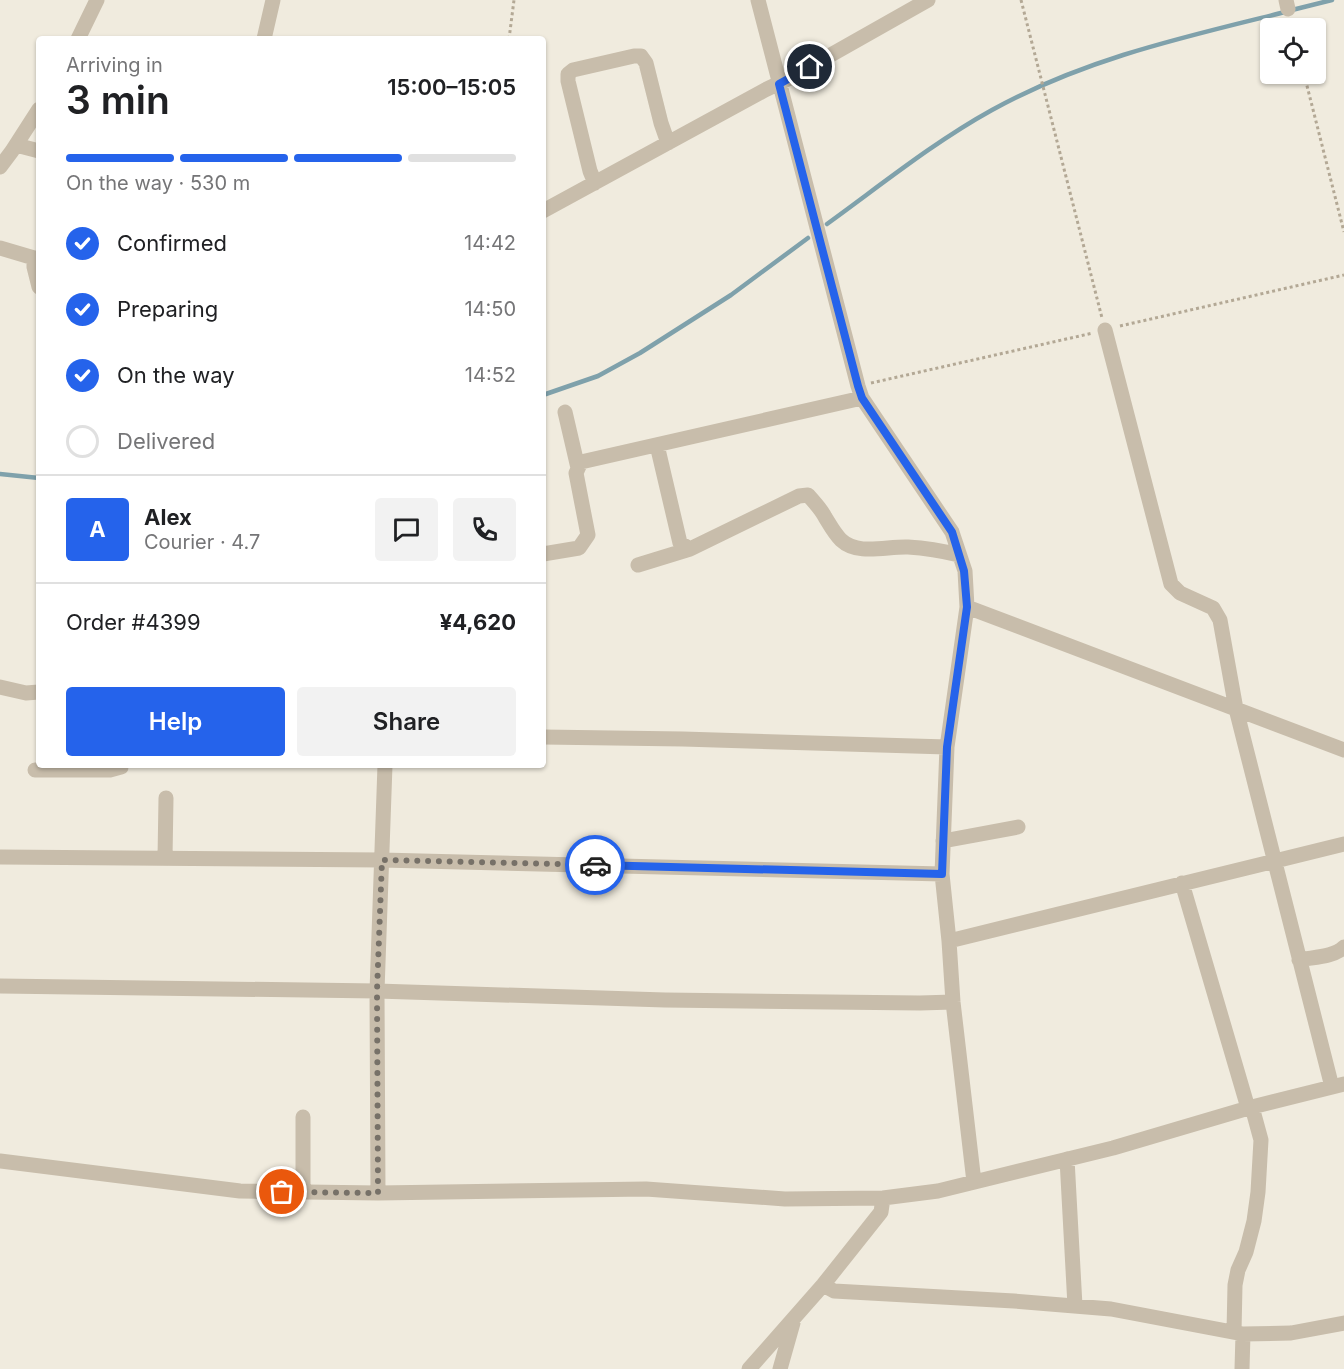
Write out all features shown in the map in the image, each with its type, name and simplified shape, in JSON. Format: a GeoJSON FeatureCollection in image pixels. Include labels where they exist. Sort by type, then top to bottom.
{"type":"FeatureCollection","features":[{"type":"Feature","properties":{"kind":"street"},"geometry":{"type":"LineString","coordinates":[[79,36],[97,0]]}},
{"type":"Feature","properties":{"kind":"street"},"geometry":{"type":"LineString","coordinates":[[265,36],[273,0]]}},
{"type":"Feature","properties":{"kind":"street"},"geometry":{"type":"LineString","coordinates":[[758,0],[862,398],[952,532],[964,571],[967,607],[947,747],[942,874],[953,1002],[974,1182]]}},
{"type":"Feature","properties":{"kind":"street"},"geometry":{"type":"LineString","coordinates":[[546,209],[779,84],[928,0]]}},
{"type":"Feature","properties":{"kind":"street"},"geometry":{"type":"LineString","coordinates":[[595,183],[568,81],[568,74],[573,70],[641,56],[646,63],[668,143]]}},
{"type":"Feature","properties":{"kind":"street"},"geometry":{"type":"LineString","coordinates":[[0,167],[36,114]]}},
{"type":"Feature","properties":{"kind":"street"},"geometry":{"type":"LineString","coordinates":[[16,145],[36,151]]}},
{"type":"Feature","properties":{"kind":"street"},"geometry":{"type":"LineString","coordinates":[[0,248],[36,258]]}},
{"type":"Feature","properties":{"kind":"street"},"geometry":{"type":"LineString","coordinates":[[0,1161],[240,1191],[378,1193],[646,1189],[785,1199],[883,1198],[938,1191],[1113,1148],[1250,1107],[1338,1085],[1299,960],[1236,710],[1220,620],[1213,608],[1180,593],[1171,584],[1105,330]]}},
{"type":"Feature","properties":{"kind":"street"},"geometry":{"type":"LineString","coordinates":[[546,554],[579,548],[588,535],[576,473],[581,462],[862,398]]}},
{"type":"Feature","properties":{"kind":"street"},"geometry":{"type":"LineString","coordinates":[[565,412],[578,468]]}},
{"type":"Feature","properties":{"kind":"street"},"geometry":{"type":"LineString","coordinates":[[657,445],[680,543],[690,549]]}},
{"type":"Feature","properties":{"kind":"street"},"geometry":{"type":"LineString","coordinates":[[638,565],[690,549],[799,496],[808,495],[842,541],[855,548],[906,547],[959,555]]}},
{"type":"Feature","properties":{"kind":"street"},"geometry":{"type":"LineString","coordinates":[[967,607],[1344,750]]}},
{"type":"Feature","properties":{"kind":"street"},"geometry":{"type":"LineString","coordinates":[[0,687],[26,693],[36,692]]}},
{"type":"Feature","properties":{"kind":"street"},"geometry":{"type":"LineString","coordinates":[[546,737],[947,747]]}},
{"type":"Feature","properties":{"kind":"street"},"geometry":{"type":"LineString","coordinates":[[35,770],[110,770],[116,768]]}},
{"type":"Feature","properties":{"kind":"street"},"geometry":{"type":"LineString","coordinates":[[378,1193],[377,991],[385,768]]}},
{"type":"Feature","properties":{"kind":"street"},"geometry":{"type":"LineString","coordinates":[[165,858],[166,798]]}},
{"type":"Feature","properties":{"kind":"street"},"geometry":{"type":"LineString","coordinates":[[943,841],[1018,827]]}},
{"type":"Feature","properties":{"kind":"street"},"geometry":{"type":"LineString","coordinates":[[949,941],[1344,844]]}},
{"type":"Feature","properties":{"kind":"street"},"geometry":{"type":"LineString","coordinates":[[0,857],[382,860],[942,874]]}},
{"type":"Feature","properties":{"kind":"street"},"geometry":{"type":"LineString","coordinates":[[1182,883],[1261,1140],[1254,1221],[1235,1286],[1242,1369]]}},
{"type":"Feature","properties":{"kind":"street"},"geometry":{"type":"LineString","coordinates":[[1299,960],[1335,953],[1342,950],[1344,946]]}},
{"type":"Feature","properties":{"kind":"street"},"geometry":{"type":"LineString","coordinates":[[0,986],[377,991],[665,1000],[953,1002]]}},
{"type":"Feature","properties":{"kind":"street"},"geometry":{"type":"LineString","coordinates":[[303,1118],[303,1192]]}},
{"type":"Feature","properties":{"kind":"street"},"geometry":{"type":"LineString","coordinates":[[1067,1159],[1075,1306]]}},
{"type":"Feature","properties":{"kind":"street"},"geometry":{"type":"LineString","coordinates":[[749,1369],[823,1285],[881,1212],[883,1198]]}},
{"type":"Feature","properties":{"kind":"street"},"geometry":{"type":"LineString","coordinates":[[823,1285],[834,1291],[1111,1309],[1239,1333],[1291,1333],[1344,1323]]}},
{"type":"Feature","properties":{"kind":"street"},"geometry":{"type":"LineString","coordinates":[[780,1369],[794,1318]]}},
{"type":"Feature","properties":{"kind":"path"},"geometry":{"type":"LineString","coordinates":[[509,36],[514,0]]}},
{"type":"Feature","properties":{"kind":"path"},"geometry":{"type":"LineString","coordinates":[[1021,0],[1105,330]]}},
{"type":"Feature","properties":{"kind":"path"},"geometry":{"type":"LineString","coordinates":[[1307,84],[1344,232]]}},
{"type":"Feature","properties":{"kind":"waterway"},"geometry":{"type":"LineString","coordinates":[[1292,10],[1332,0]]}},
{"type":"Feature","properties":{"kind":"waterway"},"geometry":{"type":"LineString","coordinates":[[827,224],[908,164],[970,122],[1027,92],[1135,51],[1285,12]]}},
{"type":"Feature","properties":{"kind":"waterway"},"geometry":{"type":"LineString","coordinates":[[546,394],[598,376],[640,353],[731,295],[808,238]]}},
{"type":"Feature","properties":{"kind":"waterway"},"geometry":{"type":"LineString","coordinates":[[0,474],[36,478]]}},
{"type":"Feature","properties":{"kind":"way so far"},"geometry":{"type":"LineString","coordinates":[[282,1192],[378,1193],[377,991],[382,860],[595,865]]}},
{"type":"Feature","properties":{"kind":"route"},"geometry":{"type":"LineString","coordinates":[[595,865],[942,874],[947,747],[967,607],[964,571],[952,532],[862,398],[858,386],[779,84],[810,67]]}}]}
